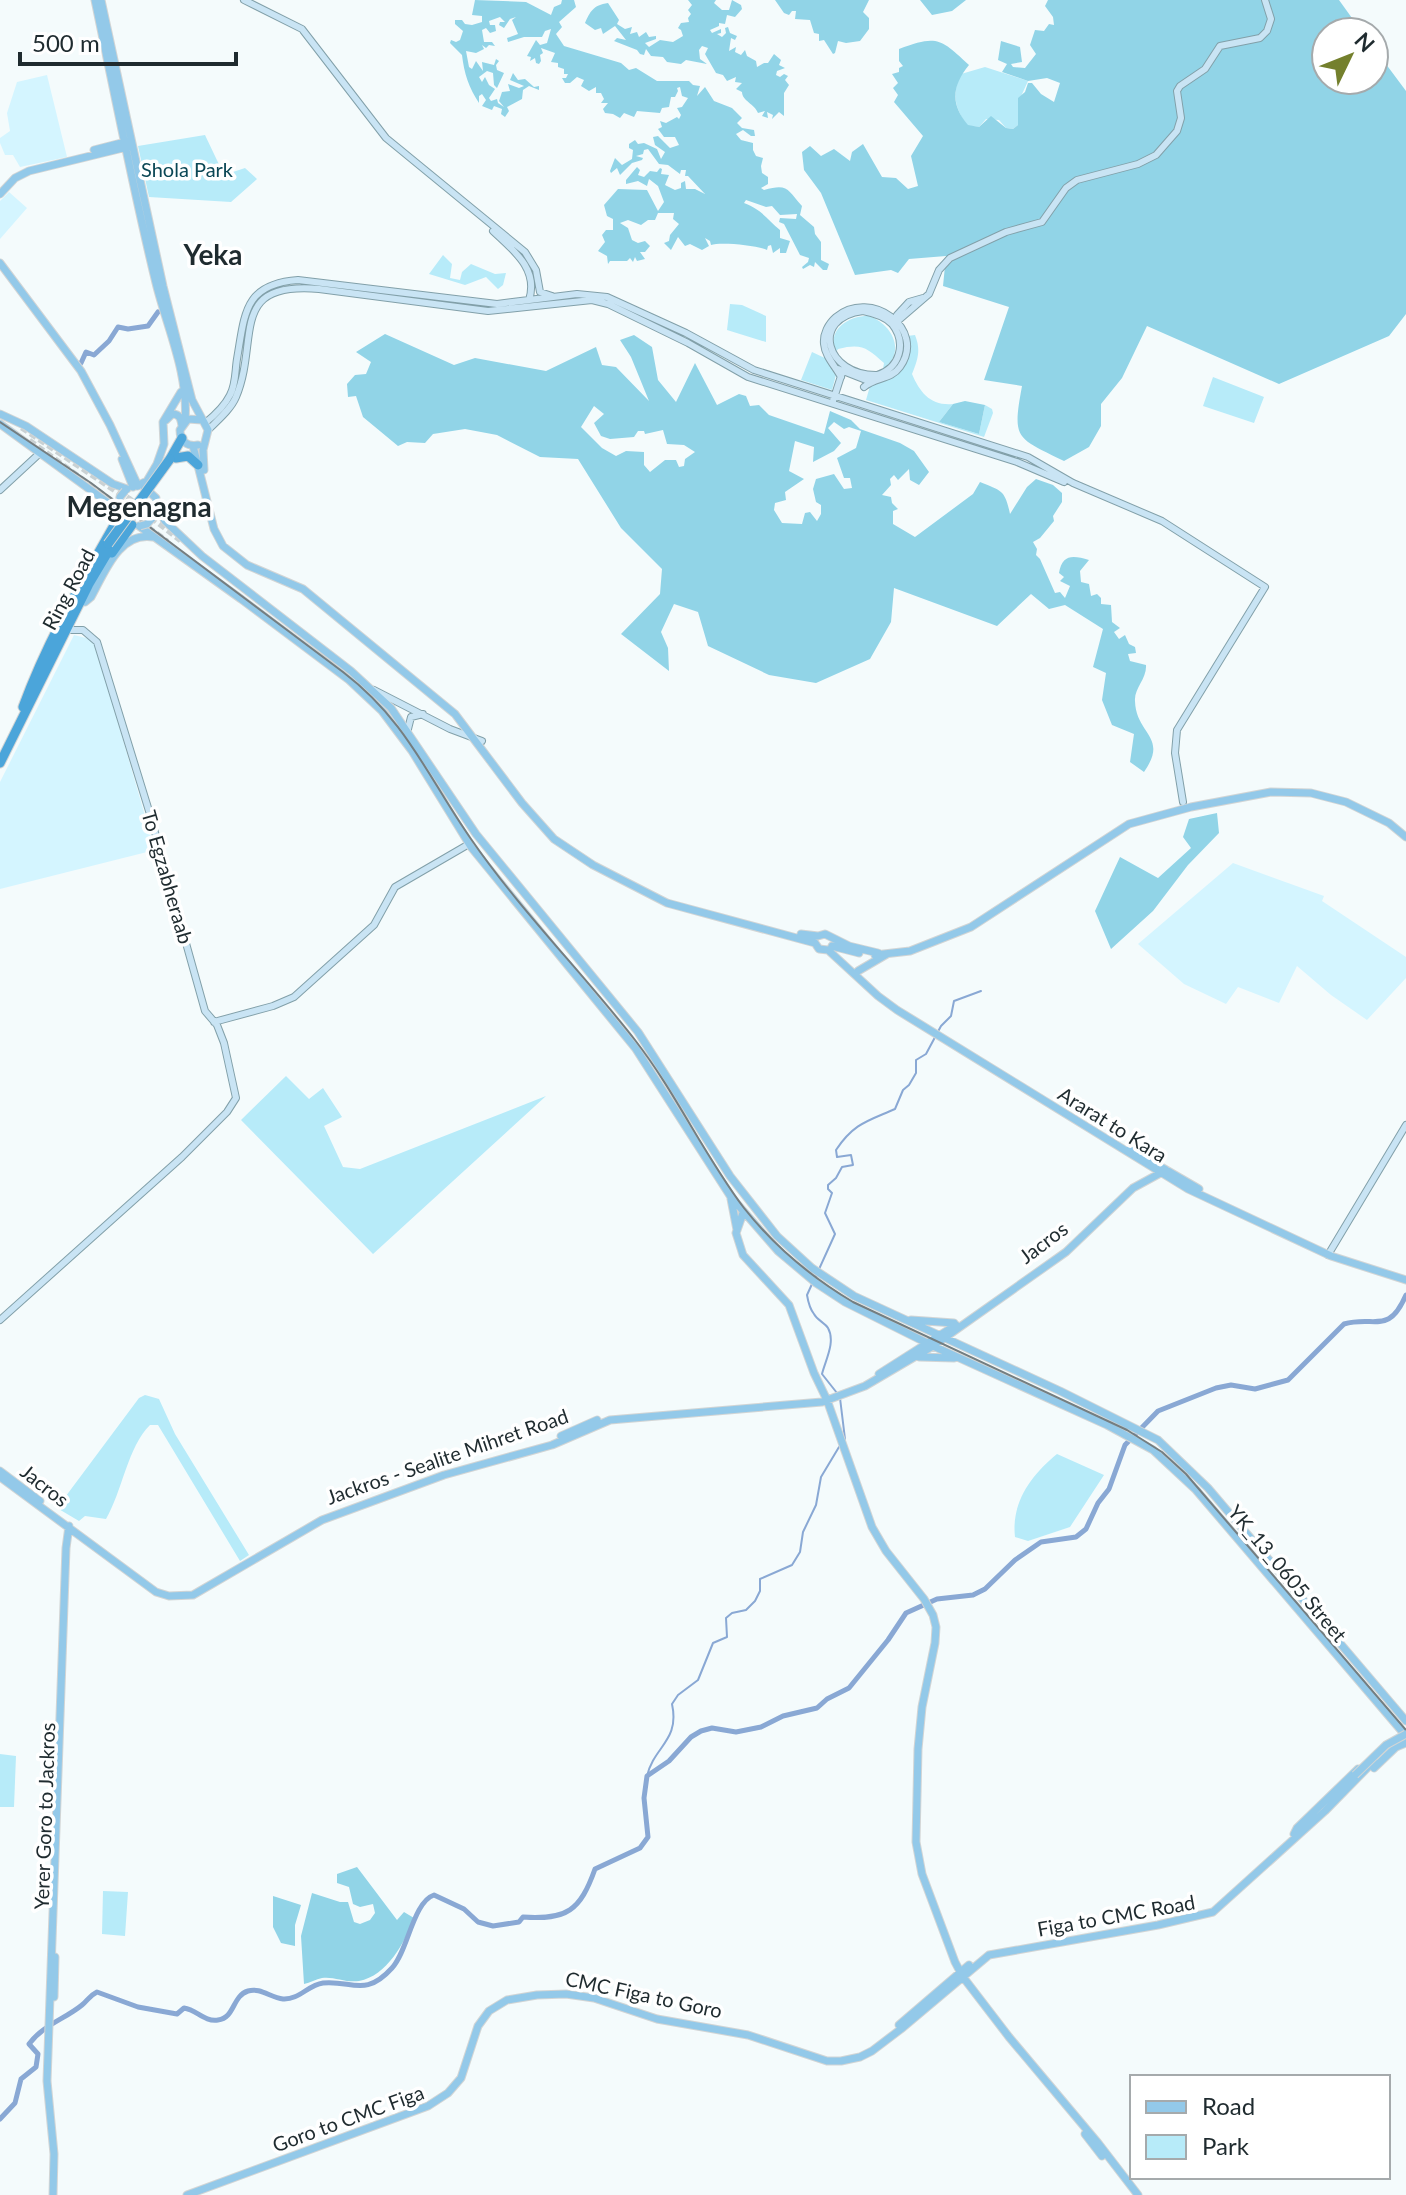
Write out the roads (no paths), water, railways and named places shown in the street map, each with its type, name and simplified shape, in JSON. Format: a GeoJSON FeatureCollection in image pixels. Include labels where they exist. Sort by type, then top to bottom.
{"type":"FeatureCollection","features":[{"type":"Feature","properties":{"kind":"highway","name":"Ring Road"},"geometry":{"type":"LineString","coordinates":[[0,763],[109,545],[188,443]]}},
{"type":"Feature","properties":{"kind":"highway"},"geometry":{"type":"LineString","coordinates":[[173,460],[188,456],[198,465]]}},
{"type":"Feature","properties":{"kind":"highway"},"geometry":{"type":"LineString","coordinates":[[23,707],[45,653],[118,510]]}},
{"type":"Feature","properties":{"kind":"highway"},"geometry":{"type":"LineString","coordinates":[[39,681],[32,709],[117,544],[137,525]]}},
{"type":"Feature","properties":{"kind":"highway","name":"Ring Road"},"geometry":{"type":"LineString","coordinates":[[0,754],[39,681]]}},
{"type":"Feature","properties":{"kind":"main road"},"geometry":{"type":"LineString","coordinates":[[96,0],[129,163],[183,369],[183,424]]}},
{"type":"Feature","properties":{"kind":"main road"},"geometry":{"type":"LineString","coordinates":[[96,0],[160,287],[194,405],[206,425],[203,463],[222,539],[232,552],[243,559],[296,582],[455,714],[550,829],[594,863],[669,899],[817,940]]}},
{"type":"Feature","properties":{"kind":"main road"},"geometry":{"type":"LineString","coordinates":[[242,0],[302,29],[382,133],[525,252],[536,270],[540,292],[558,299]]}},
{"type":"Feature","properties":{"kind":"main road"},"geometry":{"type":"LineString","coordinates":[[892,321],[909,302],[929,294],[939,270],[950,258],[1006,232],[1042,222],[1066,188],[1077,180],[1138,164],[1156,155],[1177,131],[1181,118],[1177,98],[1180,86],[1205,69],[1220,46],[1229,42],[1255,41],[1264,34],[1271,19],[1265,0]]}},
{"type":"Feature","properties":{"kind":"main road"},"geometry":{"type":"LineString","coordinates":[[0,187],[23,169],[127,143]]}},
{"type":"Feature","properties":{"kind":"main road"},"geometry":{"type":"LineString","coordinates":[[0,194],[15,178],[29,171],[127,143]]}},
{"type":"Feature","properties":{"kind":"main road"},"geometry":{"type":"LineString","coordinates":[[129,163],[127,169],[151,277],[167,335],[175,347]]}},
{"type":"Feature","properties":{"kind":"main road"},"geometry":{"type":"LineString","coordinates":[[460,200],[522,260],[532,284],[529,301]]}},
{"type":"Feature","properties":{"kind":"main road"},"geometry":{"type":"LineString","coordinates":[[0,263],[85,383],[121,455],[131,488]]}},
{"type":"Feature","properties":{"kind":"main road"},"geometry":{"type":"LineString","coordinates":[[0,270],[20,294]]}},
{"type":"Feature","properties":{"kind":"main road"},"geometry":{"type":"LineString","coordinates":[[206,425],[235,399],[255,310],[269,294],[277,290],[309,288],[475,310],[587,293],[607,297],[693,337],[745,366],[802,390],[1017,462],[1162,521],[1264,589],[1177,730],[1175,753],[1183,802]]}},
{"type":"Feature","properties":{"kind":"main road"},"geometry":{"type":"LineString","coordinates":[[515,306],[529,301],[558,299]]}},
{"type":"Feature","properties":{"kind":"main road"},"geometry":{"type":"LineString","coordinates":[[860,306],[873,307],[892,321],[905,338],[905,359],[892,375],[866,381],[835,367],[824,343],[830,323],[838,315],[860,306]]}},
{"type":"Feature","properties":{"kind":"main road"},"geometry":{"type":"LineString","coordinates":[[843,371],[830,348],[830,335],[838,322],[863,311],[892,321]]}},
{"type":"Feature","properties":{"kind":"main road"},"geometry":{"type":"LineString","coordinates":[[858,405],[866,381],[896,363],[900,346],[892,321]]}},
{"type":"Feature","properties":{"kind":"main road"},"geometry":{"type":"LineString","coordinates":[[833,400],[843,371]]}},
{"type":"Feature","properties":{"kind":"main road"},"geometry":{"type":"LineString","coordinates":[[182,390],[163,422],[164,444],[151,477],[144,485],[131,488],[120,497],[118,510],[121,518],[137,525],[147,524],[157,511],[150,484],[166,448],[165,423],[169,416],[176,414],[181,419],[198,465],[214,529],[223,546],[247,565],[296,582]]}},
{"type":"Feature","properties":{"kind":"main road"},"geometry":{"type":"LineString","coordinates":[[833,400],[1021,455],[1073,484]]}},
{"type":"Feature","properties":{"kind":"main road"},"geometry":{"type":"LineString","coordinates":[[0,414],[26,426],[113,484],[154,494]]}},
{"type":"Feature","properties":{"kind":"main road"},"geometry":{"type":"LineString","coordinates":[[183,424],[196,418],[206,425]]}},
{"type":"Feature","properties":{"kind":"main road"},"geometry":{"type":"LineString","coordinates":[[0,424],[118,510]]}},
{"type":"Feature","properties":{"kind":"main road"},"geometry":{"type":"LineString","coordinates":[[188,443],[203,443],[207,439]]}},
{"type":"Feature","properties":{"kind":"main road"},"geometry":{"type":"LineString","coordinates":[[0,490],[40,453]]}},
{"type":"Feature","properties":{"kind":"main road","name":"YK_13_0605 Street"},"geometry":{"type":"LineString","coordinates":[[157,511],[202,556],[374,690],[408,729],[476,834],[638,1032],[745,1198],[777,1236],[812,1268],[854,1296],[1143,1431],[1190,1468],[1406,1721]]}},
{"type":"Feature","properties":{"kind":"main road","name":"YK_13_0605 Street"},"geometry":{"type":"LineString","coordinates":[[137,525],[241,599],[251,611],[349,685],[358,688],[399,732],[470,845],[636,1049],[731,1197],[778,1251],[816,1283],[845,1302],[930,1345],[1125,1434],[1164,1459],[1196,1490],[1405,1736]]}},
{"type":"Feature","properties":{"kind":"main road"},"geometry":{"type":"LineString","coordinates":[[85,602],[127,542],[143,536],[158,539]]}},
{"type":"Feature","properties":{"kind":"main road","name":"To Egzabheraab"},"geometry":{"type":"LineString","coordinates":[[0,1322],[73,1260],[207,1132],[236,1098],[232,1071],[215,1023],[205,1011],[149,811],[97,642],[91,634],[76,626]]}},
{"type":"Feature","properties":{"kind":"main road"},"geometry":{"type":"LineString","coordinates":[[374,690],[479,740]]}},
{"type":"Feature","properties":{"kind":"main road"},"geometry":{"type":"LineString","coordinates":[[408,729],[411,717],[423,714]]}},
{"type":"Feature","properties":{"kind":"main road"},"geometry":{"type":"LineString","coordinates":[[817,940],[819,949],[830,945],[863,954],[910,951],[971,927],[1108,836],[1141,819],[1253,794],[1311,791],[1346,802],[1389,823],[1406,837]]}},
{"type":"Feature","properties":{"kind":"main road"},"geometry":{"type":"LineString","coordinates":[[215,1023],[286,1002],[327,970],[374,925],[395,887],[470,845]]}},
{"type":"Feature","properties":{"kind":"main road"},"geometry":{"type":"LineString","coordinates":[[521,909],[529,901]]}},
{"type":"Feature","properties":{"kind":"main road"},"geometry":{"type":"LineString","coordinates":[[817,940],[825,934],[830,945]]}},
{"type":"Feature","properties":{"kind":"main road","name":"Ararat to Kara"},"geometry":{"type":"LineString","coordinates":[[830,945],[892,1001],[937,1033]]}},
{"type":"Feature","properties":{"kind":"main road","name":"Ararat to Kara"},"geometry":{"type":"LineString","coordinates":[[830,945],[878,996],[1161,1170],[1330,1254],[1406,1278]]}},
{"type":"Feature","properties":{"kind":"main road"},"geometry":{"type":"LineString","coordinates":[[858,971],[889,953]]}},
{"type":"Feature","properties":{"kind":"main road"},"geometry":{"type":"LineString","coordinates":[[1330,1254],[1406,1125]]}},
{"type":"Feature","properties":{"kind":"main road"},"geometry":{"type":"LineString","coordinates":[[1337,1242],[1406,1132]]}},
{"type":"Feature","properties":{"kind":"main road","name":"Jacros"},"geometry":{"type":"LineString","coordinates":[[0,1474],[156,1592],[165,1596],[200,1593],[322,1520],[444,1475],[516,1456],[603,1422],[625,1417],[830,1396],[870,1380],[930,1345],[1064,1251],[1127,1189],[1161,1170]]}},
{"type":"Feature","properties":{"kind":"main road"},"geometry":{"type":"LineString","coordinates":[[731,1197],[743,1255],[789,1305],[830,1396],[840,1445],[873,1537],[925,1604],[936,1627],[916,1748],[911,1814],[913,1854],[933,1917],[961,1975],[1006,2039],[1135,2195]]}},
{"type":"Feature","properties":{"kind":"main road"},"geometry":{"type":"LineString","coordinates":[[737,1230],[743,1213]]}},
{"type":"Feature","properties":{"kind":"main road"},"geometry":{"type":"LineString","coordinates":[[737,1230],[753,1224]]}},
{"type":"Feature","properties":{"kind":"main road"},"geometry":{"type":"LineString","coordinates":[[901,1319],[961,1324],[961,1338],[967,1349]]}},
{"type":"Feature","properties":{"kind":"main road"},"geometry":{"type":"LineString","coordinates":[[907,1333],[913,1356],[959,1357]]}},
{"type":"Feature","properties":{"kind":"main road","name":"Jackros - Sealite Mihret Road"},"geometry":{"type":"LineString","coordinates":[[70,1529],[148,1584],[170,1592],[187,1592],[205,1585],[325,1515],[451,1469],[521,1451],[576,1432]]}},
{"type":"Feature","properties":{"kind":"main road"},"geometry":{"type":"LineString","coordinates":[[55,2195],[58,2146],[50,2098],[49,1979],[70,1529]]}},
{"type":"Feature","properties":{"kind":"main road","name":"Yerer Goro to Jackros"},"geometry":{"type":"LineString","coordinates":[[50,2098],[70,1529]]}},
{"type":"Feature","properties":{"kind":"main road"},"geometry":{"type":"LineString","coordinates":[[71,1549],[77,1542],[86,1542]]}},
{"type":"Feature","properties":{"kind":"main road","name":"Figa to CMC Road"},"geometry":{"type":"LineString","coordinates":[[961,1975],[981,1960],[1001,1951],[1204,1915],[1224,1904],[1386,1745],[1405,1736]]}},
{"type":"Feature","properties":{"kind":"main road"},"geometry":{"type":"LineString","coordinates":[[916,1748],[917,1851],[922,1874],[961,1975],[1135,2195]]}},
{"type":"Feature","properties":{"kind":"main road","name":"CMC Figa to Goro"},"geometry":{"type":"LineString","coordinates":[[177,2195],[439,2097],[460,2074],[473,2030],[482,2014],[495,2002],[511,1996],[552,1991],[595,1996],[664,2018],[745,2032],[830,2058],[867,2050],[906,2022],[961,1975]]}},
{"type":"Feature","properties":{"kind":"main road","name":"Goro to CMC Figa"},"geometry":{"type":"LineString","coordinates":[[187,2195],[442,2099],[463,2074],[478,2026],[486,2014],[500,2003],[537,1995],[588,1997],[657,2019],[748,2035],[836,2062],[860,2057],[878,2047],[906,2022]]}},
{"type":"Feature","properties":{"kind":"waterway"},"geometry":{"type":"LineString","coordinates":[[81,363],[86,352],[94,355],[118,327],[148,326],[158,312]]}},
{"type":"Feature","properties":{"kind":"waterway"},"geometry":{"type":"LineString","coordinates":[[815,1278],[835,1234],[825,1213],[832,1193],[828,1185],[842,1167],[853,1165],[851,1155],[837,1157],[836,1150],[855,1128],[895,1109],[903,1090],[916,1073],[916,1060],[926,1054],[941,1026],[951,1016],[954,1001],[981,991]]}},
{"type":"Feature","properties":{"kind":"waterway"},"geometry":{"type":"LineString","coordinates":[[812,1284],[807,1295],[809,1305],[828,1328],[831,1339],[822,1374],[837,1393]]}},
{"type":"Feature","properties":{"kind":"waterway"},"geometry":{"type":"LineString","coordinates":[[0,2119],[15,2103],[21,2079],[36,2067],[38,2054],[29,2044],[97,1992],[138,2007],[177,2014],[184,2008],[218,2020],[228,2015],[239,1997],[248,1991],[257,1990],[289,1999],[323,1983],[358,1986],[374,1983],[398,1960],[421,1907],[434,1895],[464,1909],[478,1922],[493,1926],[519,1922],[523,1917],[551,1917],[570,1910],[584,1895],[595,1869],[640,1848],[648,1837],[644,1798],[647,1776],[669,1761],[691,1737],[712,1728],[736,1732],[761,1727],[783,1716],[817,1708],[849,1688],[906,1613],[937,1599],[973,1595],[985,1589],[1015,1560],[1041,1542],[1076,1537],[1086,1529],[1098,1503],[1109,1489],[1125,1445],[1158,1411],[1216,1388],[1231,1385],[1255,1389],[1288,1380],[1344,1324],[1387,1320],[1406,1295]]}},
{"type":"Feature","properties":{"kind":"waterway"},"geometry":{"type":"LineString","coordinates":[[840,1398],[845,1439]]}},
{"type":"Feature","properties":{"kind":"waterway"},"geometry":{"type":"LineString","coordinates":[[647,1776],[672,1727],[672,1704],[678,1695],[698,1680],[713,1643],[727,1637],[726,1618],[732,1613],[746,1610],[760,1591],[760,1579],[792,1565],[800,1552],[803,1532],[816,1505],[821,1477],[839,1447]]}},
{"type":"Feature","properties":{"kind":"tunnel"},"geometry":{"type":"LineString","coordinates":[[22,427],[130,500],[181,540]]}},
{"type":"Feature","properties":{"kind":"tunnel"},"geometry":{"type":"LineString","coordinates":[[29,441],[167,542]]}},
{"type":"Feature","properties":{"kind":"tram line"},"geometry":{"type":"LineString","coordinates":[[0,422],[91,483],[343,672],[384,710],[490,865],[635,1040],[744,1208],[781,1248],[822,1282],[853,1302],[1127,1430],[1162,1452],[1186,1474],[1406,1730]]}},
{"type":"Feature","properties":{"kind":"district","name":"Yeka"},"geometry":{"type":"Point","coordinates":[213,254]}},
{"type":"Feature","properties":{"kind":"district","name":"Megenagna"},"geometry":{"type":"Point","coordinates":[139,506]}},
{"type":"Feature","properties":{"kind":"park label","name":"Shola Park"},"geometry":{"type":"Point","coordinates":[187,169]}}]}
